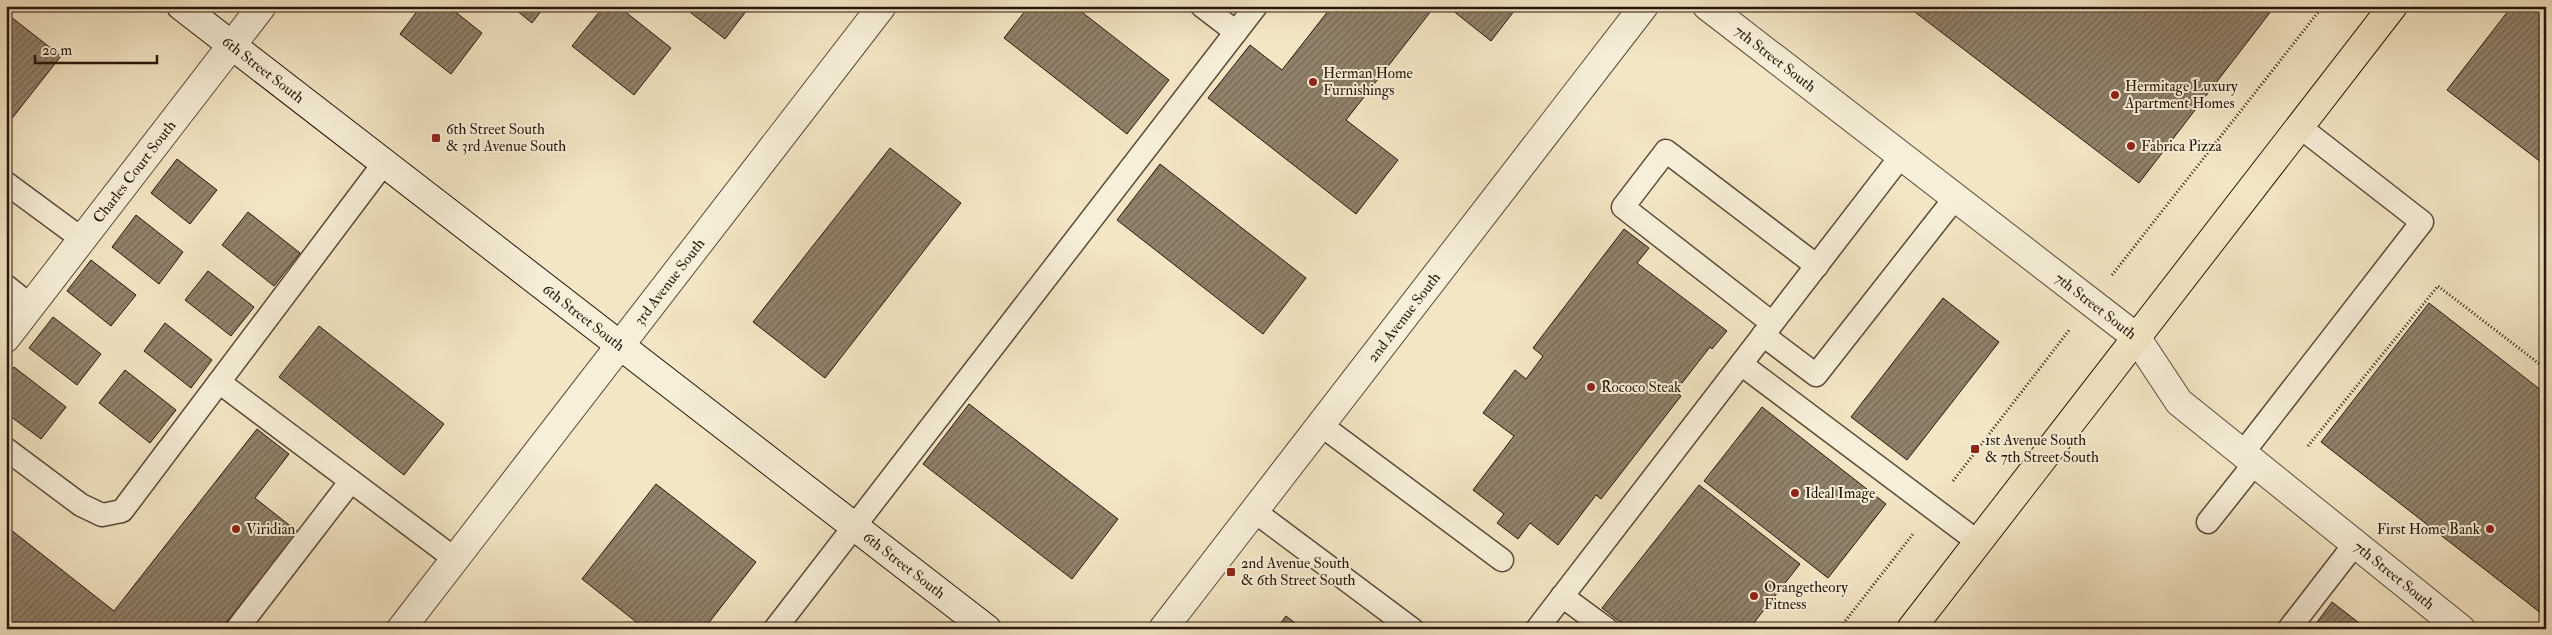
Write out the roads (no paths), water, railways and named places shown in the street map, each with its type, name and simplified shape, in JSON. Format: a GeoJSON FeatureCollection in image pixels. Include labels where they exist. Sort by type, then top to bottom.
{"type":"FeatureCollection","features":[{"type":"Feature","properties":{"kind":"main road"},"geometry":{"type":"LineString","coordinates":[[1911,629],[2393,6]]}},
{"type":"Feature","properties":{"kind":"street","name":"6th Street South"},"geometry":{"type":"LineString","coordinates":[[181,6],[987,629]]}},
{"type":"Feature","properties":{"kind":"street","name":"Charles Court South"},"geometry":{"type":"LineString","coordinates":[[6,338],[262,6]]}},
{"type":"Feature","properties":{"kind":"street","name":"3rd Avenue South"},"geometry":{"type":"LineString","coordinates":[[401,629],[882,6]]}},
{"type":"Feature","properties":{"kind":"street","name":"2nd Avenue South"},"geometry":{"type":"LineString","coordinates":[[1163,629],[1644,6]]}},
{"type":"Feature","properties":{"kind":"street","name":"7th Street South"},"geometry":{"type":"LineString","coordinates":[[1707,6],[2136,337],[2179,402],[2354,545],[2461,629]]}},
{"type":"Feature","properties":{"kind":"lane"},"geometry":{"type":"LineString","coordinates":[[1202,6],[1236,32]]}},
{"type":"Feature","properties":{"kind":"lane"},"geometry":{"type":"LineString","coordinates":[[775,629],[1256,6]]}},
{"type":"Feature","properties":{"kind":"lane"},"geometry":{"type":"LineString","coordinates":[[2208,522],[2248,459],[2422,222],[2300,127]]}},
{"type":"Feature","properties":{"kind":"lane"},"geometry":{"type":"LineString","coordinates":[[1817,266],[1666,151],[1623,207],[1768,329],[1816,374],[1955,198]]}},
{"type":"Feature","properties":{"kind":"lane"},"geometry":{"type":"LineString","coordinates":[[1537,629],[1901,156]]}},
{"type":"Feature","properties":{"kind":"lane"},"geometry":{"type":"LineString","coordinates":[[6,448],[81,505],[102,515],[122,511],[384,163]]}},
{"type":"Feature","properties":{"kind":"lane"},"geometry":{"type":"LineString","coordinates":[[6,183],[82,239]]}},
{"type":"Feature","properties":{"kind":"lane"},"geometry":{"type":"LineString","coordinates":[[6,286],[31,306]]}},
{"type":"Feature","properties":{"kind":"lane"},"geometry":{"type":"LineString","coordinates":[[1740,364],[1978,542]]}},
{"type":"Feature","properties":{"kind":"lane"},"geometry":{"type":"LineString","coordinates":[[219,382],[455,559]]}},
{"type":"Feature","properties":{"kind":"lane"},"geometry":{"type":"LineString","coordinates":[[1321,425],[1502,560]]}},
{"type":"Feature","properties":{"kind":"lane"},"geometry":{"type":"LineString","coordinates":[[237,629],[351,481]]}},
{"type":"Feature","properties":{"kind":"lane"},"geometry":{"type":"LineString","coordinates":[[1254,512],[1412,629]]}},
{"type":"Feature","properties":{"kind":"lane"},"geometry":{"type":"LineString","coordinates":[[2289,629],[2354,545]]}},
{"type":"Feature","properties":{"kind":"lane"},"geometry":{"type":"LineString","coordinates":[[1562,596],[1607,629]]}},
{"type":"Feature","properties":{"kind":"place","name":"Herman Home Furnishings"},"geometry":{"type":"Point","coordinates":[1313,82]}},
{"type":"Feature","properties":{"kind":"place","name":"Hermitage Luxury Apartment Homes"},"geometry":{"type":"Point","coordinates":[2115,95]}},
{"type":"Feature","properties":{"kind":"place","name":"6th Street South & 3rd Avenue South"},"geometry":{"type":"Point","coordinates":[436,138]}},
{"type":"Feature","properties":{"kind":"place","name":"Fabrica Pizza"},"geometry":{"type":"Point","coordinates":[2131,146]}},
{"type":"Feature","properties":{"kind":"place","name":"Rococo Steak"},"geometry":{"type":"Point","coordinates":[1591,387]}},
{"type":"Feature","properties":{"kind":"place","name":"1st Avenue South & 7th Street South"},"geometry":{"type":"Point","coordinates":[1975,449]}},
{"type":"Feature","properties":{"kind":"place","name":"Ideal Image"},"geometry":{"type":"Point","coordinates":[1795,493]}},
{"type":"Feature","properties":{"kind":"place","name":"Viridian"},"geometry":{"type":"Point","coordinates":[236,529]}},
{"type":"Feature","properties":{"kind":"place","name":"First Home Bank"},"geometry":{"type":"Point","coordinates":[2490,529]}},
{"type":"Feature","properties":{"kind":"place","name":"2nd Avenue South & 6th Street South"},"geometry":{"type":"Point","coordinates":[1231,572]}},
{"type":"Feature","properties":{"kind":"place","name":"Orangetheory Fitness"},"geometry":{"type":"Point","coordinates":[1754,596]}}]}
